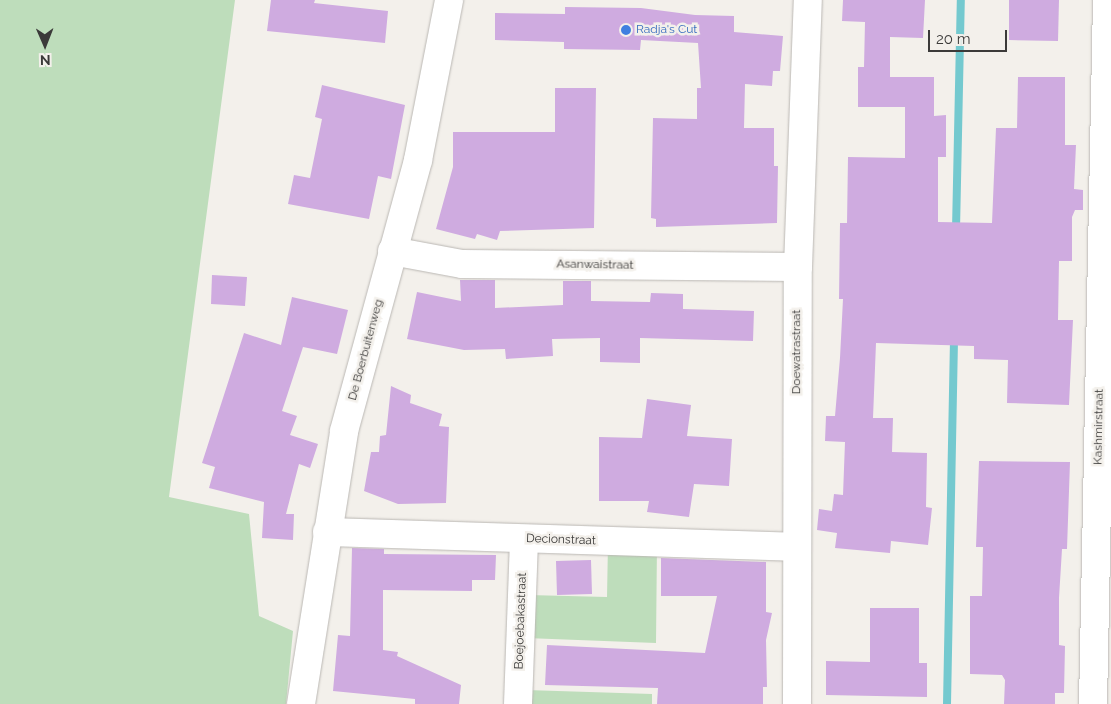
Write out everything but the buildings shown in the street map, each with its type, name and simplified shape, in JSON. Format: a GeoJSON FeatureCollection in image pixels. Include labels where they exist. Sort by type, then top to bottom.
{"type":"FeatureCollection","features":[{"type":"Feature","properties":{"kind":"street","name":"De Boerbuitenweg"},"geometry":{"type":"LineString","coordinates":[[301,704],[344,431],[418,160],[449,0]]}},
{"type":"Feature","properties":{"kind":"street","name":"Doewatrastraat"},"geometry":{"type":"LineString","coordinates":[[797,704],[795,547],[798,267],[808,0]]}},
{"type":"Feature","properties":{"kind":"street","name":"Kashmirstraat"},"geometry":{"type":"LineString","coordinates":[[1093,704],[1109,60],[1107,0]]}},
{"type":"Feature","properties":{"kind":"street","name":"Asanwaistraat"},"geometry":{"type":"LineString","coordinates":[[392,251],[462,264],[798,267]]}},
{"type":"Feature","properties":{"kind":"street","name":"Decionstraat"},"geometry":{"type":"LineString","coordinates":[[327,532],[795,547]]}},
{"type":"Feature","properties":{"kind":"street","name":"Boejoebakastraat"},"geometry":{"type":"LineString","coordinates":[[518,704],[524,539]]}},
{"type":"Feature","properties":{"kind":"green space"},"geometry":{"type":"Polygon","coordinates":[[[0,0],[235,0],[169,497],[249,514],[259,616],[293,631],[286,704],[0,704],[0,0]]]}},
{"type":"Feature","properties":{"kind":"green space"},"geometry":{"type":"Polygon","coordinates":[[[608,543],[657,544],[656,643],[526,638],[528,595],[607,597],[608,543]]]}},
{"type":"Feature","properties":{"kind":"green space"},"geometry":{"type":"Polygon","coordinates":[[[526,690],[652,694],[652,704],[526,704],[526,690]]]}},
{"type":"Feature","properties":{"kind":"waterway"},"geometry":{"type":"LineString","coordinates":[[956,230],[961,0]]}},
{"type":"Feature","properties":{"kind":"waterway"},"geometry":{"type":"LineString","coordinates":[[947,704],[954,337]]}},
{"type":"Feature","properties":{"kind":"place","name":"Radja's Cut"},"geometry":{"type":"Point","coordinates":[626,30]}}]}
